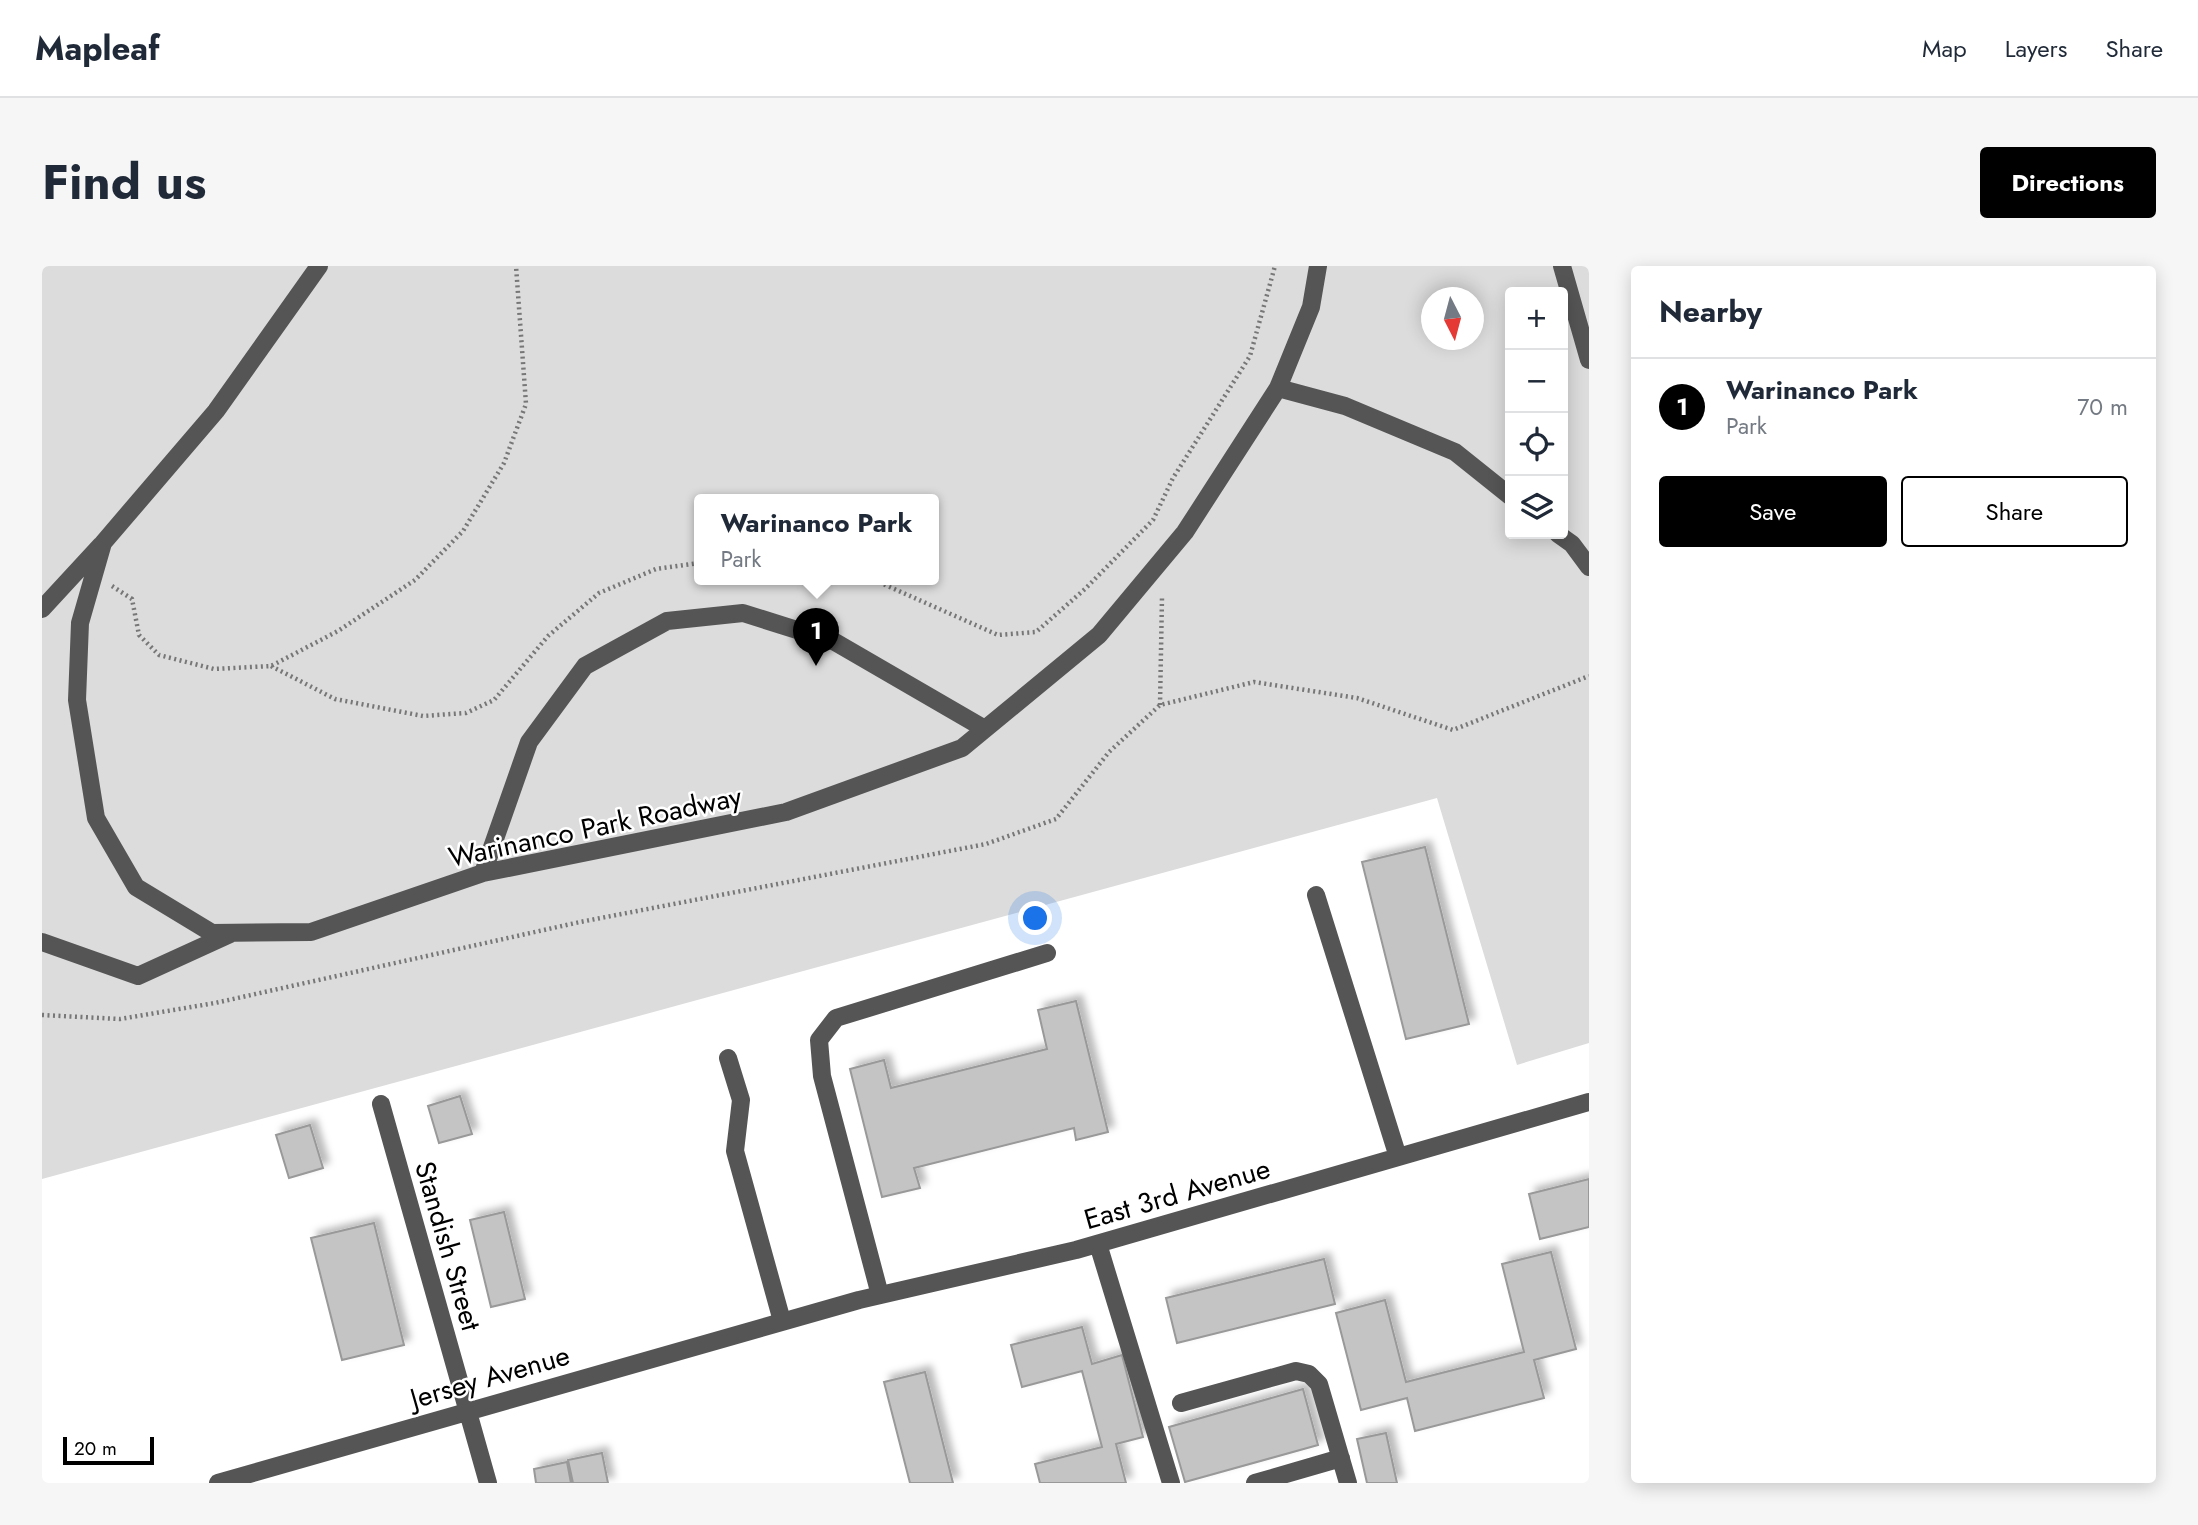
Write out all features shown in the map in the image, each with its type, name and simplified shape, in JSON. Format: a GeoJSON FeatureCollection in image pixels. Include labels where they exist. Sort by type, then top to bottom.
{"type":"FeatureCollection","features":[{"type":"Feature","properties":{"kind":"street","name":"Warinanco Park Roadway"},"geometry":{"type":"LineString","coordinates":[[318,266],[216,411],[103,543],[79,623],[77,700],[96,818],[136,887],[212,933],[311,932],[483,873],[786,812],[962,748],[1099,635],[1185,532],[1278,388],[1311,307],[1318,266]]}},
{"type":"Feature","properties":{"kind":"street"},"geometry":{"type":"LineString","coordinates":[[1562,266],[1589,360]]}},
{"type":"Feature","properties":{"kind":"street"},"geometry":{"type":"LineString","coordinates":[[1278,388],[1345,406],[1455,452],[1505,492]]}},
{"type":"Feature","properties":{"kind":"street"},"geometry":{"type":"LineString","coordinates":[[1566,539],[1589,567]]}},
{"type":"Feature","properties":{"kind":"street"},"geometry":{"type":"LineString","coordinates":[[42,609],[103,543]]}},
{"type":"Feature","properties":{"kind":"street"},"geometry":{"type":"LineString","coordinates":[[483,873],[529,742],[537,731],[585,666],[667,621],[743,613],[835,642],[985,729]]}},
{"type":"Feature","properties":{"kind":"street"},"geometry":{"type":"LineString","coordinates":[[1316,895],[1398,1157]]}},
{"type":"Feature","properties":{"kind":"street"},"geometry":{"type":"LineString","coordinates":[[42,942],[138,976],[233,933]]}},
{"type":"Feature","properties":{"kind":"street"},"geometry":{"type":"LineString","coordinates":[[880,1295],[822,1076],[819,1040],[824,1029],[836,1018],[1047,953]]}},
{"type":"Feature","properties":{"kind":"street"},"geometry":{"type":"LineString","coordinates":[[728,1058],[741,1100],[735,1151],[779,1322]]}},
{"type":"Feature","properties":{"kind":"street","name":"East 3rd Avenue"},"geometry":{"type":"LineString","coordinates":[[779,1322],[880,1295],[1007,1268],[1098,1244],[1589,1102]]}},
{"type":"Feature","properties":{"kind":"street","name":"Standish Street"},"geometry":{"type":"LineString","coordinates":[[382,1104],[488,1483]]}},
{"type":"Feature","properties":{"kind":"street"},"geometry":{"type":"LineString","coordinates":[[1098,1244],[1171,1483]]}},
{"type":"Feature","properties":{"kind":"street","name":"Jersey Avenue"},"geometry":{"type":"LineString","coordinates":[[218,1483],[273,1475],[467,1411],[779,1322]]}},
{"type":"Feature","properties":{"kind":"street"},"geometry":{"type":"LineString","coordinates":[[1181,1403],[1296,1371],[1309,1374],[1319,1384],[1348,1483]]}},
{"type":"Feature","properties":{"kind":"street"},"geometry":{"type":"LineString","coordinates":[[1255,1483],[1341,1458]]}},
{"type":"Feature","properties":{"kind":"path"},"geometry":{"type":"LineString","coordinates":[[92,580],[118,588],[132,599],[139,635],[159,655],[214,669],[271,666],[338,631],[415,580],[463,531],[504,463],[526,404],[516,266]]}},
{"type":"Feature","properties":{"kind":"path"},"geometry":{"type":"LineString","coordinates":[[885,585],[998,635],[1036,632],[1086,589],[1153,520],[1173,478],[1250,356],[1275,266]]}},
{"type":"Feature","properties":{"kind":"path"},"geometry":{"type":"LineString","coordinates":[[1153,520],[1160,562],[1163,633],[1160,705]]}},
{"type":"Feature","properties":{"kind":"path"},"geometry":{"type":"LineString","coordinates":[[271,666],[335,699],[423,716],[466,713],[494,700],[548,636],[599,593],[656,569],[694,564]]}},
{"type":"Feature","properties":{"kind":"path"},"geometry":{"type":"LineString","coordinates":[[42,1015],[120,1019],[215,1003],[580,922],[986,844],[1056,819],[1109,752],[1160,705],[1254,681],[1357,698],[1453,730],[1589,676]]}},
{"type":"Feature","properties":{"kind":"shaded area"},"geometry":{"type":"Polygon","coordinates":[[[42,266],[1589,266],[1589,1043],[1517,1065],[1437,798],[42,1179],[42,266]]]}},
{"type":"Feature","properties":{"kind":"building"},"geometry":{"type":"Polygon","coordinates":[[[1425,847],[1469,1024],[1406,1039],[1362,862],[1425,847]]]}},
{"type":"Feature","properties":{"kind":"building"},"geometry":{"type":"Polygon","coordinates":[[[1076,1001],[1108,1132],[1076,1140],[1074,1128],[914,1168],[920,1188],[882,1197],[850,1069],[884,1060],[891,1088],[1047,1049],[1038,1010],[1076,1001]]]}},
{"type":"Feature","properties":{"kind":"building"},"geometry":{"type":"Polygon","coordinates":[[[460,1096],[472,1134],[439,1143],[428,1106],[460,1096]]]}},
{"type":"Feature","properties":{"kind":"building"},"geometry":{"type":"Polygon","coordinates":[[[310,1125],[323,1168],[289,1178],[276,1135],[310,1125]]]}},
{"type":"Feature","properties":{"kind":"building"},"geometry":{"type":"Polygon","coordinates":[[[1589,1179],[1589,1227],[1540,1239],[1529,1194],[1589,1179]]]}},
{"type":"Feature","properties":{"kind":"building"},"geometry":{"type":"Polygon","coordinates":[[[504,1212],[525,1299],[491,1307],[470,1220],[504,1212]]]}},
{"type":"Feature","properties":{"kind":"building"},"geometry":{"type":"Polygon","coordinates":[[[374,1223],[404,1345],[342,1360],[311,1238],[374,1223]]]}},
{"type":"Feature","properties":{"kind":"building"},"geometry":{"type":"Polygon","coordinates":[[[1551,1252],[1576,1349],[1534,1360],[1544,1398],[1415,1431],[1407,1398],[1361,1410],[1336,1313],[1385,1300],[1406,1382],[1524,1352],[1502,1264],[1551,1252]]]}},
{"type":"Feature","properties":{"kind":"building"},"geometry":{"type":"Polygon","coordinates":[[[1324,1259],[1335,1304],[1177,1343],[1166,1298],[1324,1259]]]}},
{"type":"Feature","properties":{"kind":"building"},"geometry":{"type":"Polygon","coordinates":[[[1082,1327],[1092,1364],[1122,1355],[1143,1437],[1116,1444],[1126,1483],[1040,1483],[1035,1464],[1102,1447],[1082,1371],[1022,1387],[1011,1345],[1082,1327]]]}},
{"type":"Feature","properties":{"kind":"building"},"geometry":{"type":"Polygon","coordinates":[[[925,1372],[953,1483],[910,1483],[884,1382],[925,1372]]]}},
{"type":"Feature","properties":{"kind":"building"},"geometry":{"type":"Polygon","coordinates":[[[1303,1389],[1318,1445],[1185,1482],[1169,1427],[1303,1389]]]}},
{"type":"Feature","properties":{"kind":"building"},"geometry":{"type":"Polygon","coordinates":[[[1386,1433],[1397,1483],[1367,1483],[1357,1439],[1386,1433]]]}},
{"type":"Feature","properties":{"kind":"building"},"geometry":{"type":"Polygon","coordinates":[[[602,1453],[608,1483],[573,1483],[568,1460],[602,1453]]]}},
{"type":"Feature","properties":{"kind":"building"},"geometry":{"type":"Polygon","coordinates":[[[567,1462],[571,1483],[536,1483],[534,1469],[567,1462]]]}},
{"type":"Feature","properties":{"kind":"place","name":"Warinanco Park"},"geometry":{"type":"Point","coordinates":[816,666]}}]}
